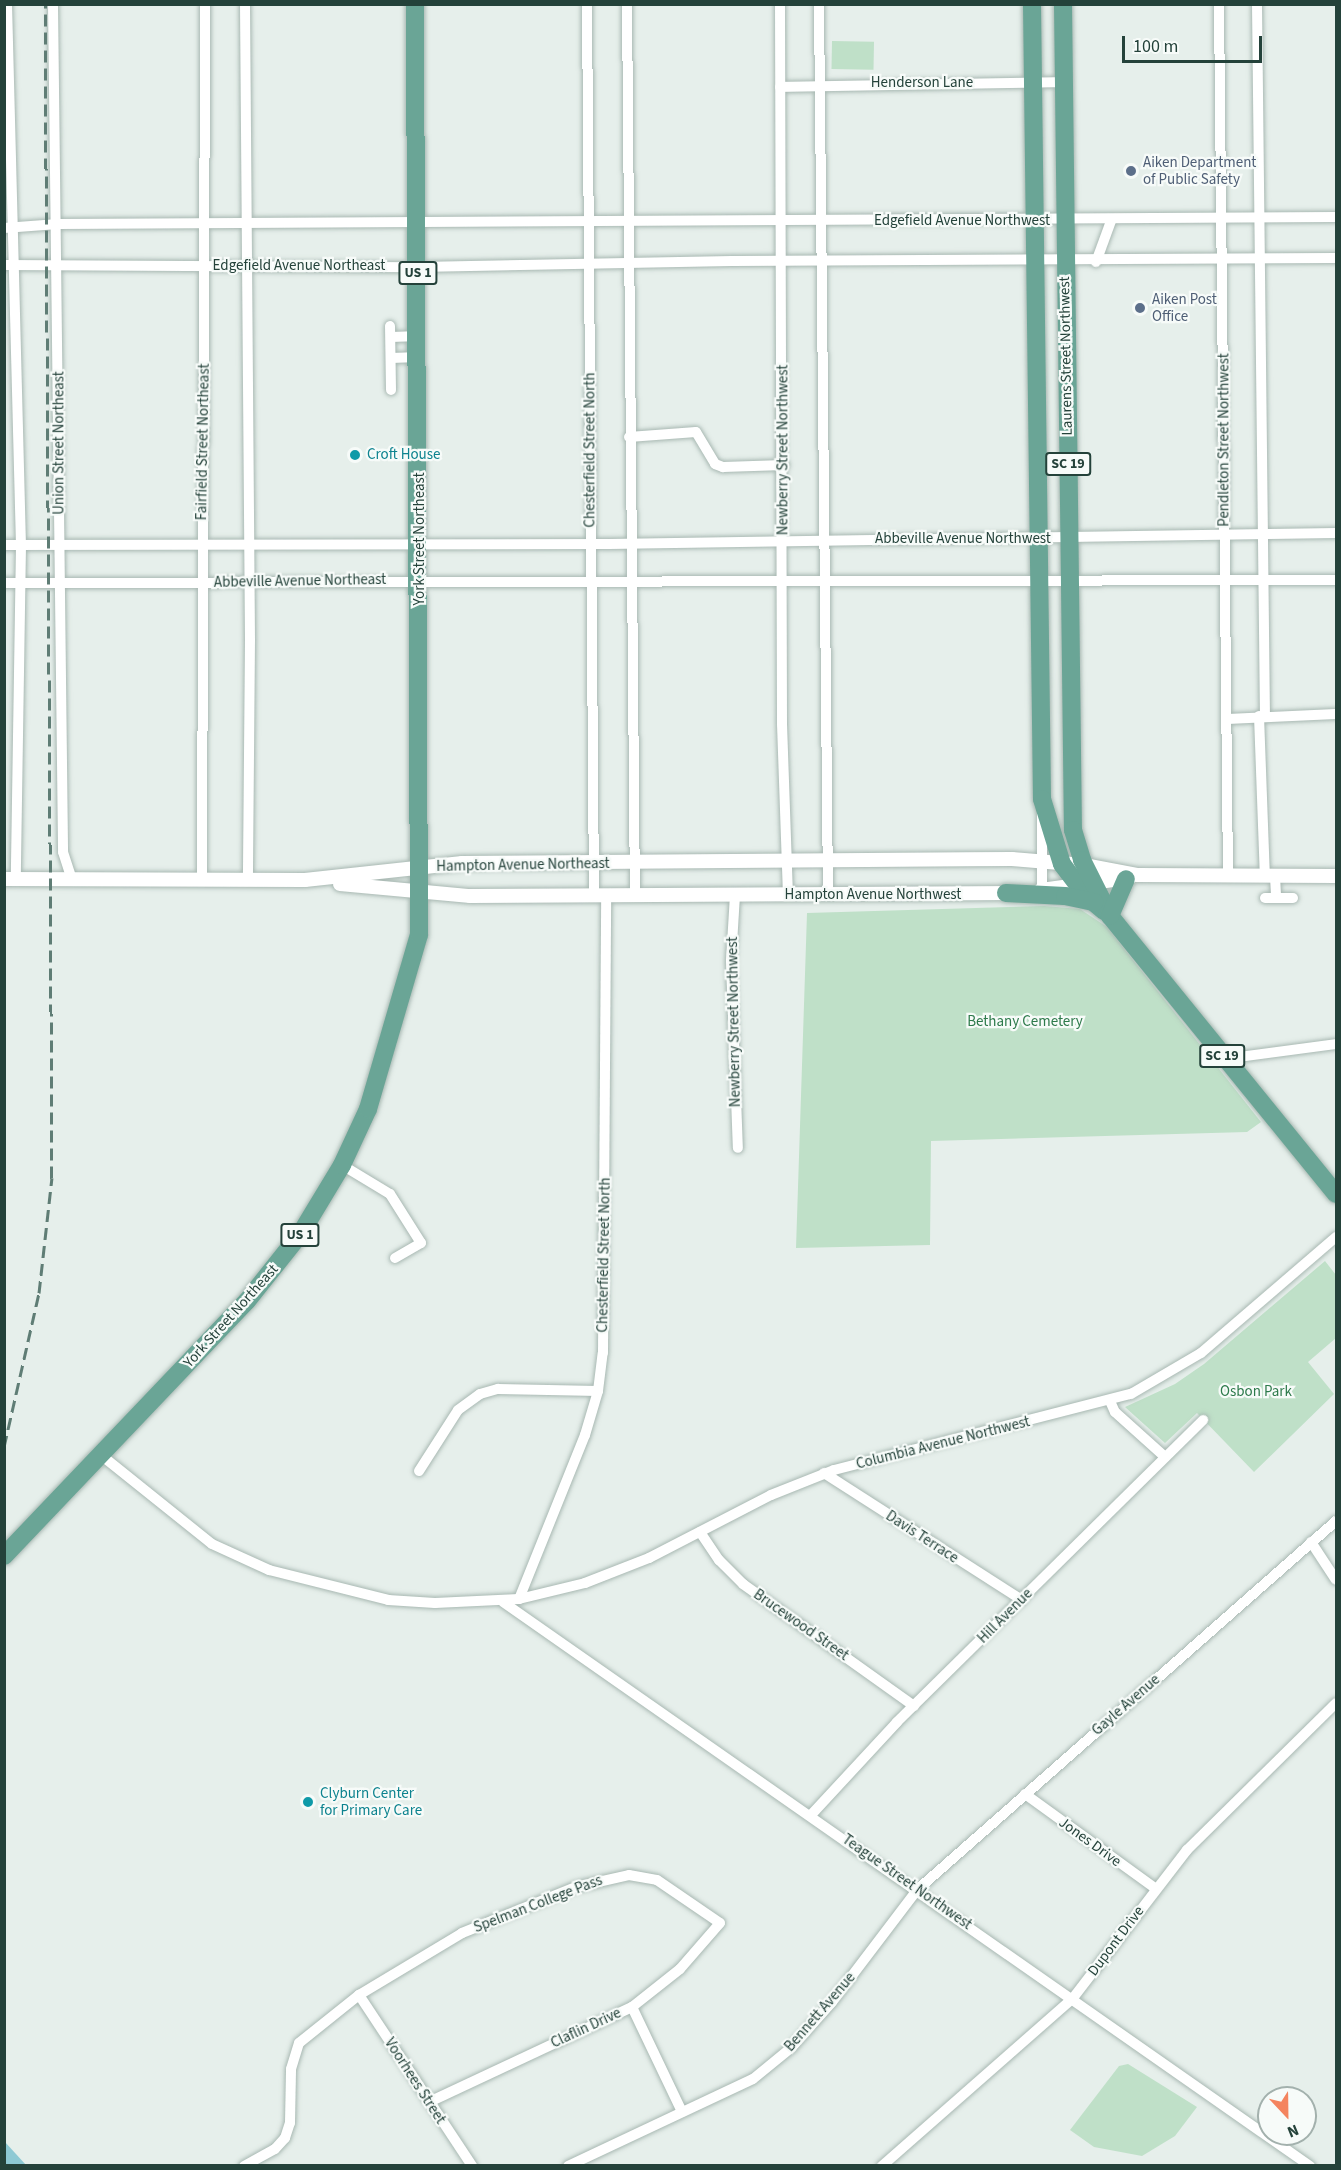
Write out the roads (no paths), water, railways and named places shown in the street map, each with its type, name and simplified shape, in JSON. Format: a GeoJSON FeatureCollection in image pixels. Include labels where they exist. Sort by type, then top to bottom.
{"type":"FeatureCollection","features":[{"type":"Feature","properties":{"kind":"main road","name":"York Street Northeast"},"geometry":{"type":"LineString","coordinates":[[4,1557],[266,1279],[301,1233],[342,1166],[377,1082],[410,963],[410,911],[419,893],[420,868],[420,357],[415,4]]}},
{"type":"Feature","properties":{"kind":"main road","name":"Laurens Street Northwest"},"geometry":{"type":"LineString","coordinates":[[1032,4],[1042,798],[1052,838],[1062,864],[1084,877],[1110,916],[1336,1194]]}},
{"type":"Feature","properties":{"kind":"main road","name":"Laurens Street Northwest"},"geometry":{"type":"LineString","coordinates":[[1063,4],[1069,580],[1075,837],[1084,877],[1094,903],[1110,916]]}},
{"type":"Feature","properties":{"kind":"main road"},"geometry":{"type":"LineString","coordinates":[[1052,838],[1062,842],[1075,837]]}},
{"type":"Feature","properties":{"kind":"main road"},"geometry":{"type":"LineString","coordinates":[[1110,916],[1132,877]]}},
{"type":"Feature","properties":{"kind":"main road"},"geometry":{"type":"LineString","coordinates":[[1006,893],[1065,896],[1094,903]]}},
{"type":"Feature","properties":{"kind":"street"},"geometry":{"type":"LineString","coordinates":[[7,4],[9,265],[21,545],[10,879]]}},
{"type":"Feature","properties":{"kind":"street","name":"Union Street Northeast"},"geometry":{"type":"LineString","coordinates":[[53,4],[58,264],[63,852],[72,880]]}},
{"type":"Feature","properties":{"kind":"street","name":"Fairfield Street Northeast"},"geometry":{"type":"LineString","coordinates":[[202,880],[200,545],[205,266],[205,4]]}},
{"type":"Feature","properties":{"kind":"street"},"geometry":{"type":"LineString","coordinates":[[245,4],[245,266],[249,582],[248,880]]}},
{"type":"Feature","properties":{"kind":"street","name":"Chesterfield Street North"},"geometry":{"type":"LineString","coordinates":[[519,1599],[585,1435],[598,1391],[603,1353],[600,896],[593,863],[589,581],[587,4]]}},
{"type":"Feature","properties":{"kind":"street"},"geometry":{"type":"LineString","coordinates":[[627,4],[629,437],[635,896]]}},
{"type":"Feature","properties":{"kind":"street","name":"Newberry Street Northwest"},"geometry":{"type":"LineString","coordinates":[[780,4],[780,222],[784,465],[781,580],[788,895]]}},
{"type":"Feature","properties":{"kind":"street"},"geometry":{"type":"LineString","coordinates":[[819,4],[828,894]]}},
{"type":"Feature","properties":{"kind":"street","name":"Pendleton Street Northwest"},"geometry":{"type":"LineString","coordinates":[[1219,4],[1228,876]]}},
{"type":"Feature","properties":{"kind":"street"},"geometry":{"type":"LineString","coordinates":[[1257,4],[1263,580],[1262,716],[1271,898],[1293,898]]}},
{"type":"Feature","properties":{"kind":"street","name":"Henderson Lane"},"geometry":{"type":"LineString","coordinates":[[780,87],[821,84],[1064,82]]}},
{"type":"Feature","properties":{"kind":"street","name":"Edgefield Avenue Northwest"},"geometry":{"type":"LineString","coordinates":[[588,224],[1111,221],[1336,217]]}},
{"type":"Feature","properties":{"kind":"street"},"geometry":{"type":"LineString","coordinates":[[1096,262],[1111,221]]}},
{"type":"Feature","properties":{"kind":"street"},"geometry":{"type":"LineString","coordinates":[[9,227],[57,224],[588,224]]}},
{"type":"Feature","properties":{"kind":"street"},"geometry":{"type":"LineString","coordinates":[[629,264],[820,261],[1222,261],[1336,258]]}},
{"type":"Feature","properties":{"kind":"street","name":"Edgefield Avenue Northeast"},"geometry":{"type":"LineString","coordinates":[[9,265],[418,267],[629,264]]}},
{"type":"Feature","properties":{"kind":"street"},"geometry":{"type":"LineString","coordinates":[[390,326],[391,390]]}},
{"type":"Feature","properties":{"kind":"street"},"geometry":{"type":"LineString","coordinates":[[391,337],[419,336]]}},
{"type":"Feature","properties":{"kind":"street"},"geometry":{"type":"LineString","coordinates":[[391,358],[420,357]]}},
{"type":"Feature","properties":{"kind":"street"},"geometry":{"type":"LineString","coordinates":[[629,437],[696,432],[716,464],[723,467],[784,465]]}},
{"type":"Feature","properties":{"kind":"street","name":"Abbeville Avenue Northwest"},"geometry":{"type":"LineString","coordinates":[[589,543],[1038,537],[1069,539],[1336,533]]}},
{"type":"Feature","properties":{"kind":"street"},"geometry":{"type":"LineString","coordinates":[[4,545],[589,543]]}},
{"type":"Feature","properties":{"kind":"street","name":"Abbeville Avenue Northeast"},"geometry":{"type":"LineString","coordinates":[[4,583],[201,583],[420,579],[631,582]]}},
{"type":"Feature","properties":{"kind":"street"},"geometry":{"type":"LineString","coordinates":[[631,582],[1039,579],[1336,580]]}},
{"type":"Feature","properties":{"kind":"street"},"geometry":{"type":"LineString","coordinates":[[1227,719],[1336,714]]}},
{"type":"Feature","properties":{"kind":"street","name":"Laurens Street Northwest"},"geometry":{"type":"LineString","coordinates":[[1042,798],[1042,890]]}},
{"type":"Feature","properties":{"kind":"street"},"geometry":{"type":"LineString","coordinates":[[634,863],[1041,861],[1062,864]]}},
{"type":"Feature","properties":{"kind":"street","name":"Hampton Avenue Northeast"},"geometry":{"type":"LineString","coordinates":[[10,879],[305,880],[462,863],[634,863]]}},
{"type":"Feature","properties":{"kind":"street","name":"Hampton Avenue Northwest"},"geometry":{"type":"LineString","coordinates":[[600,896],[1006,893],[1042,890],[1084,877],[1336,876]]}},
{"type":"Feature","properties":{"kind":"street","name":"Hampton Avenue Northeast"},"geometry":{"type":"LineString","coordinates":[[305,880],[419,893],[600,896]]}},
{"type":"Feature","properties":{"kind":"street","name":"Newberry Street Northwest"},"geometry":{"type":"LineString","coordinates":[[735,895],[731,961],[738,1148]]}},
{"type":"Feature","properties":{"kind":"street"},"geometry":{"type":"LineString","coordinates":[[1224,1059],[1336,1044]]}},
{"type":"Feature","properties":{"kind":"street"},"geometry":{"type":"LineString","coordinates":[[342,1166],[390,1194],[421,1243],[395,1258]]}},
{"type":"Feature","properties":{"kind":"street","name":"Columbia Avenue Northwest"},"geometry":{"type":"LineString","coordinates":[[101,1455],[212,1544],[269,1570],[388,1600],[503,1602],[617,1571],[763,1499],[824,1473],[1110,1401],[1149,1385],[1201,1353],[1336,1238]]}},
{"type":"Feature","properties":{"kind":"street"},"geometry":{"type":"LineString","coordinates":[[419,1471],[458,1410],[480,1394],[498,1389],[598,1391]]}},
{"type":"Feature","properties":{"kind":"street"},"geometry":{"type":"LineString","coordinates":[[1110,1401],[1115,1412],[1165,1457]]}},
{"type":"Feature","properties":{"kind":"street","name":"Hill Avenue"},"geometry":{"type":"LineString","coordinates":[[811,1815],[914,1707],[1203,1420]]}},
{"type":"Feature","properties":{"kind":"street","name":"Davis Terrace"},"geometry":{"type":"LineString","coordinates":[[824,1473],[1022,1600]]}},
{"type":"Feature","properties":{"kind":"street","name":"Gayle Avenue"},"geometry":{"type":"LineString","coordinates":[[917,1890],[1336,1521]]}},
{"type":"Feature","properties":{"kind":"street","name":"Brucewood Street"},"geometry":{"type":"LineString","coordinates":[[700,1532],[719,1560],[743,1584],[914,1707]]}},
{"type":"Feature","properties":{"kind":"street"},"geometry":{"type":"LineString","coordinates":[[1311,1542],[1336,1580]]}},
{"type":"Feature","properties":{"kind":"street","name":"Teague Street Northwest"},"geometry":{"type":"LineString","coordinates":[[503,1602],[1073,1998],[1310,2166]]}},
{"type":"Feature","properties":{"kind":"street","name":"Dupont Drive"},"geometry":{"type":"LineString","coordinates":[[882,2166],[1073,1998],[1156,1889],[1203,1833],[1334,1711]]}},
{"type":"Feature","properties":{"kind":"street","name":"Jones Drive"},"geometry":{"type":"LineString","coordinates":[[1025,1794],[1156,1889]]}},
{"type":"Feature","properties":{"kind":"street","name":"Spelman College Pass"},"geometry":{"type":"LineString","coordinates":[[244,2166],[275,2149],[285,2138],[290,2123],[291,2069],[299,2043],[359,1995],[462,1933],[613,1876],[629,1875],[657,1880],[720,1923]]}},
{"type":"Feature","properties":{"kind":"street","name":"Bennett Avenue"},"geometry":{"type":"LineString","coordinates":[[568,2166],[753,2079],[792,2047],[832,2002],[917,1890]]}},
{"type":"Feature","properties":{"kind":"street","name":"Claflin Drive"},"geometry":{"type":"LineString","coordinates":[[429,2102],[632,2007],[680,1970],[720,1923]]}},
{"type":"Feature","properties":{"kind":"street","name":"Voorhees Street"},"geometry":{"type":"LineString","coordinates":[[359,1995],[472,2166]]}},
{"type":"Feature","properties":{"kind":"street"},"geometry":{"type":"LineString","coordinates":[[632,2007],[682,2112]]}},
{"type":"Feature","properties":{"kind":"water"},"geometry":{"type":"Polygon","coordinates":[[[5,2142],[26,2165],[5,2165],[5,2142]]]}},
{"type":"Feature","properties":{"kind":"railway"},"geometry":{"type":"LineString","coordinates":[[4,1447],[39,1293],[52,1178],[45,4]]}},
{"type":"Feature","properties":{"kind":"place","name":"Aiken Department of Public Safety"},"geometry":{"type":"Point","coordinates":[1131,171]}},
{"type":"Feature","properties":{"kind":"place","name":"Aiken Post Office"},"geometry":{"type":"Point","coordinates":[1140,308]}},
{"type":"Feature","properties":{"kind":"place","name":"Croft House"},"geometry":{"type":"Point","coordinates":[355,455]}},
{"type":"Feature","properties":{"kind":"place","name":"Clyburn Center for Primary Care"},"geometry":{"type":"Point","coordinates":[308,1802]}},
{"type":"Feature","properties":{"kind":"park label","name":"Bethany Cemetery"},"geometry":{"type":"Point","coordinates":[1025,1022]}},
{"type":"Feature","properties":{"kind":"park label","name":"Osbon Park"},"geometry":{"type":"Point","coordinates":[1256,1392]}}]}
